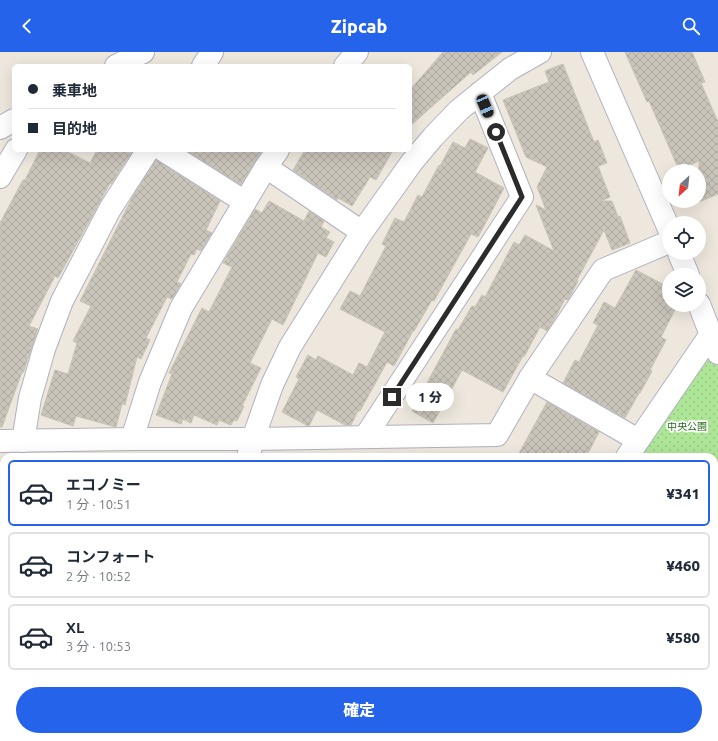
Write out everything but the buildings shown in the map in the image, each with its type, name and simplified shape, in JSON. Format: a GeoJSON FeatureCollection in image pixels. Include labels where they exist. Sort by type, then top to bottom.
{"type":"FeatureCollection","features":[{"type":"Feature","properties":{"kind":"street"},"geometry":{"type":"LineString","coordinates":[[120,64],[143,52]]}},
{"type":"Feature","properties":{"kind":"street"},"geometry":{"type":"LineString","coordinates":[[204,64],[212,52]]}},
{"type":"Feature","properties":{"kind":"street"},"geometry":{"type":"LineString","coordinates":[[347,64],[357,52]]}},
{"type":"Feature","properties":{"kind":"street"},"geometry":{"type":"LineString","coordinates":[[250,448],[272,385],[290,347],[362,232],[412,162],[459,110],[510,69],[540,52]]}},
{"type":"Feature","properties":{"kind":"street"},"geometry":{"type":"LineString","coordinates":[[592,52],[663,216]]}},
{"type":"Feature","properties":{"kind":"street"},"geometry":{"type":"LineString","coordinates":[[365,437],[522,197],[480,93]]}},
{"type":"Feature","properties":{"kind":"street"},"geometry":{"type":"LineString","coordinates":[[0,128],[12,121]]}},
{"type":"Feature","properties":{"kind":"street"},"geometry":{"type":"LineString","coordinates":[[0,177],[15,152]]}},
{"type":"Feature","properties":{"kind":"street"},"geometry":{"type":"LineString","coordinates":[[23,441],[30,398],[44,349],[62,301],[110,209],[147,152]]}},
{"type":"Feature","properties":{"kind":"street"},"geometry":{"type":"LineString","coordinates":[[165,152],[245,202]]}},
{"type":"Feature","properties":{"kind":"street"},"geometry":{"type":"LineString","coordinates":[[132,439],[150,382],[181,308],[272,158],[362,232]]}},
{"type":"Feature","properties":{"kind":"street"},"geometry":{"type":"LineString","coordinates":[[0,441],[132,439],[250,448],[365,437],[496,435],[530,378],[603,270],[662,245]]}},
{"type":"Feature","properties":{"kind":"street"},"geometry":{"type":"LineString","coordinates":[[530,378],[632,448],[714,343],[702,312]]}},
{"type":"Feature","properties":{"kind":"green space","name":"中央公園"},"geometry":{"type":"Polygon","coordinates":[[[711,334],[718,353],[718,453],[632,453],[711,334]]]}},
{"type":"Feature","properties":{"kind":"route"},"geometry":{"type":"LineString","coordinates":[[392,397],[522,197],[496,132]]}}]}
